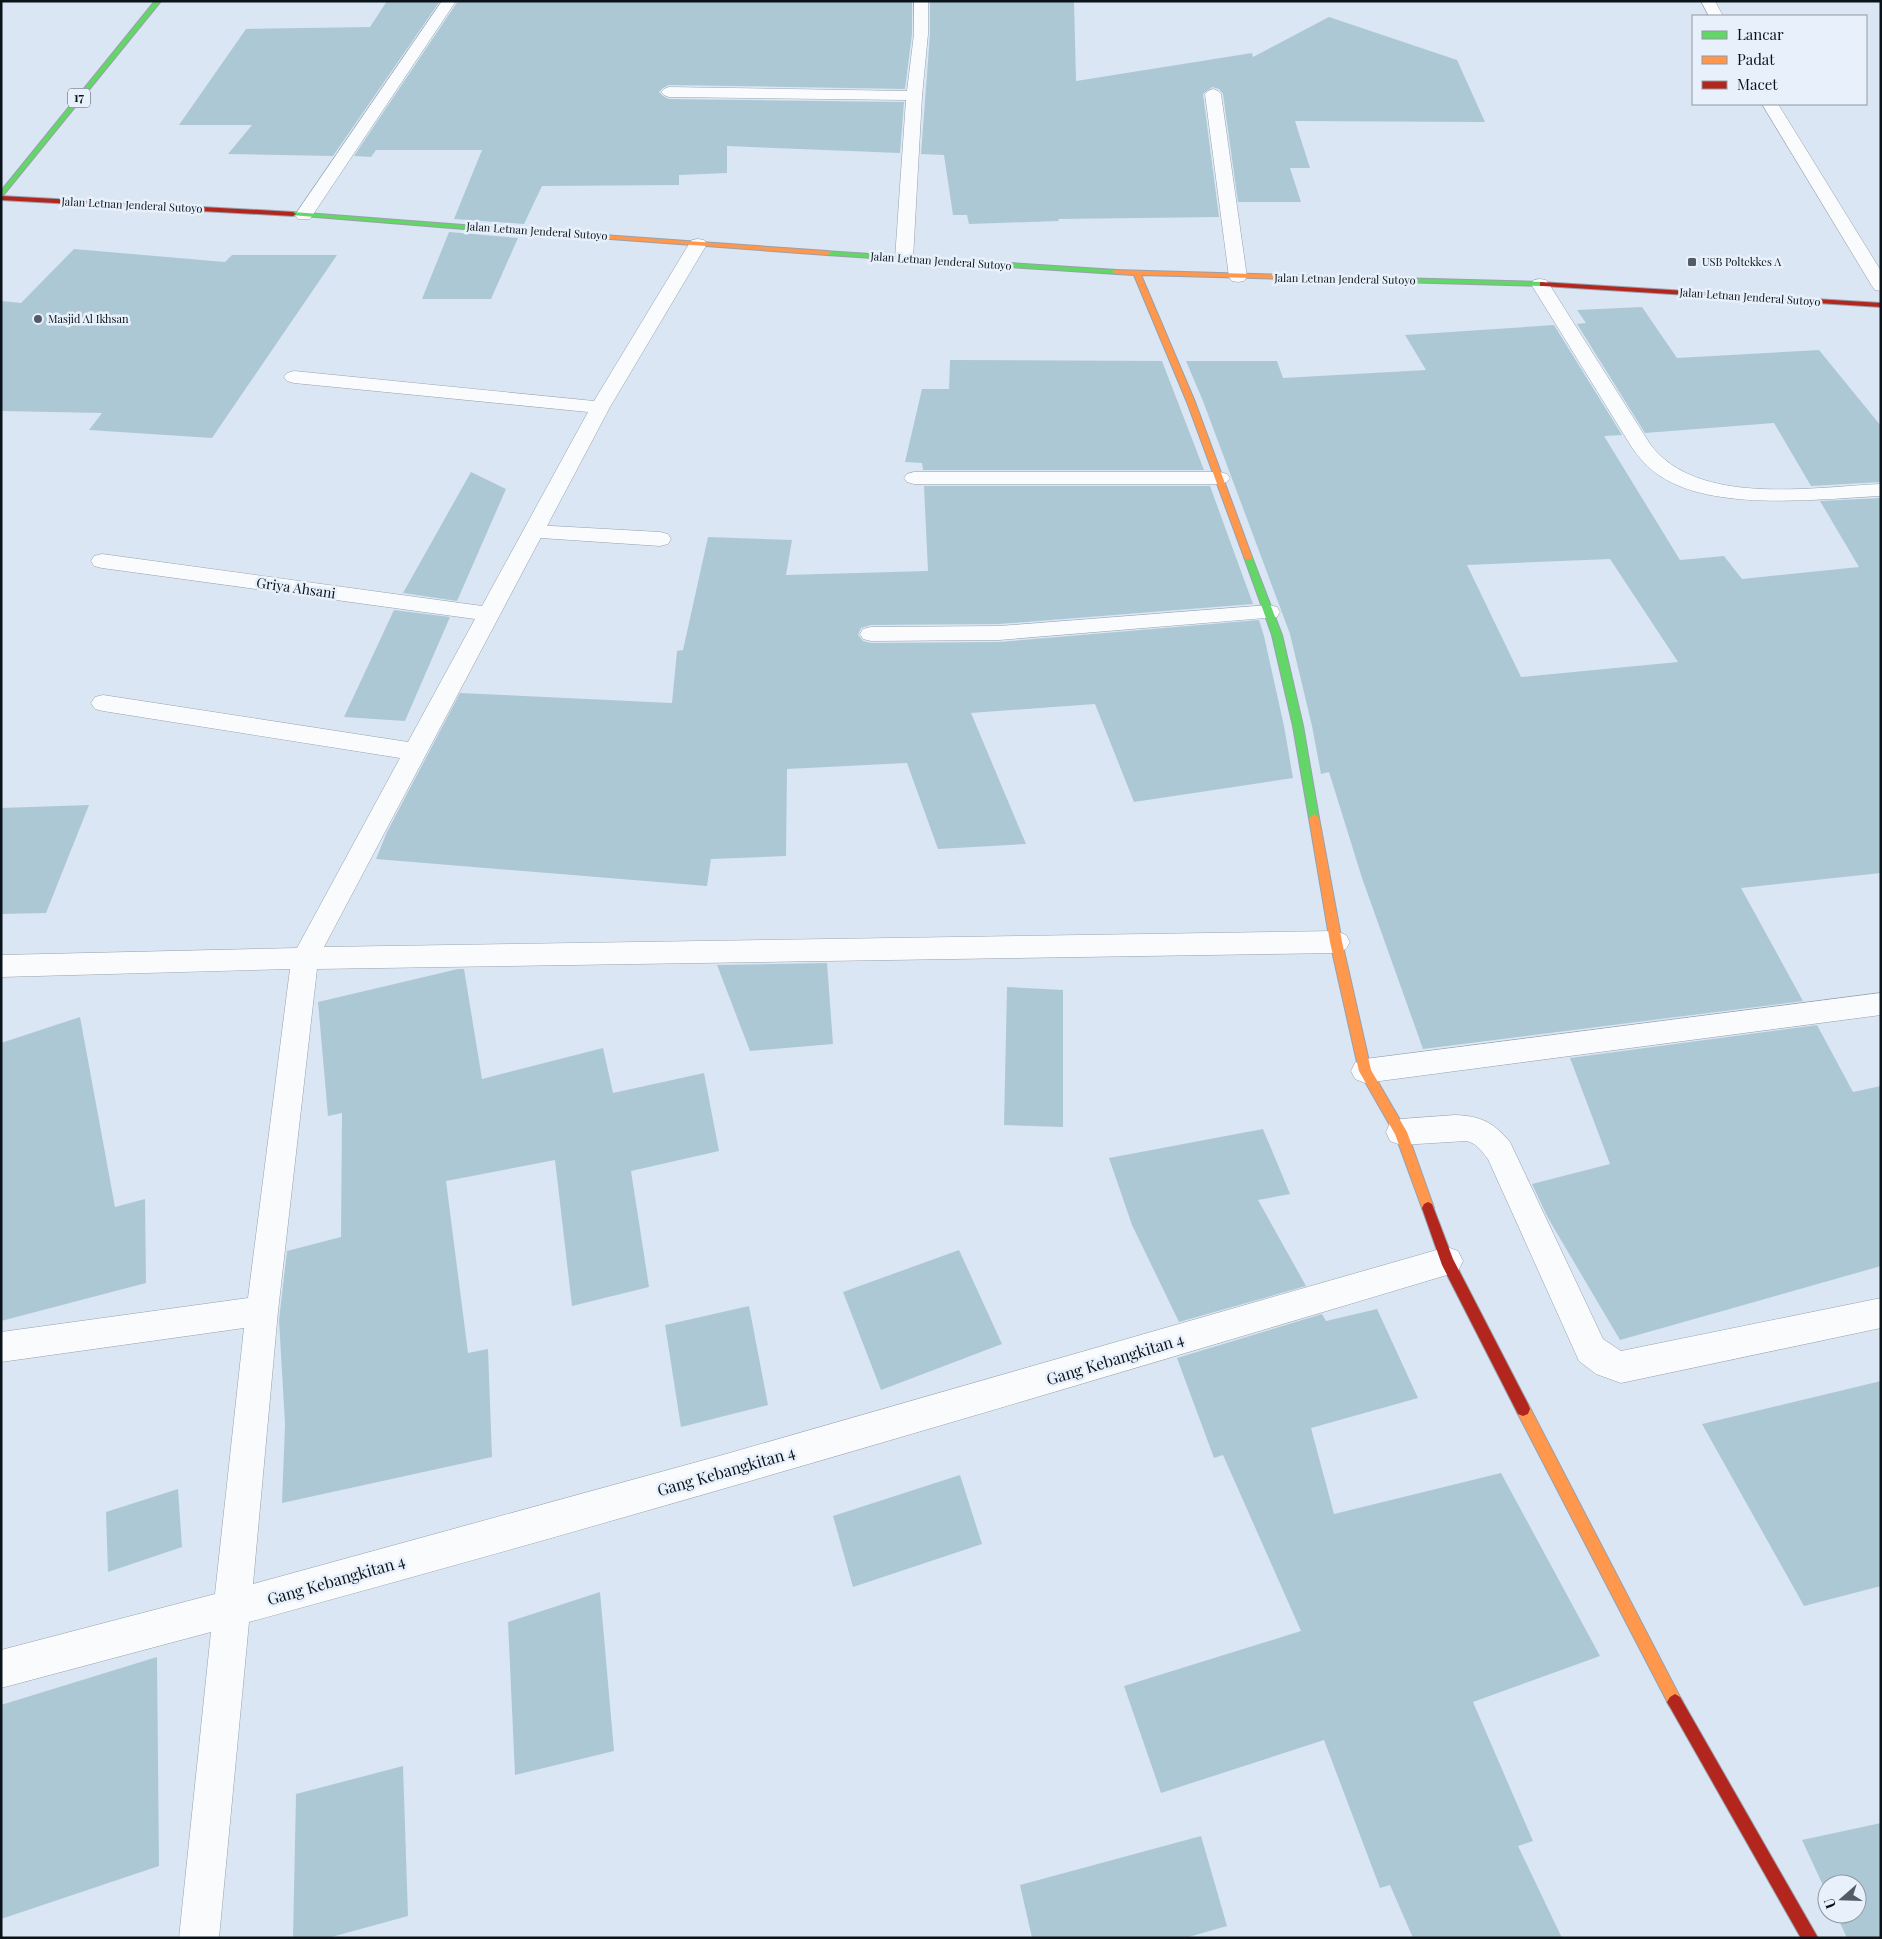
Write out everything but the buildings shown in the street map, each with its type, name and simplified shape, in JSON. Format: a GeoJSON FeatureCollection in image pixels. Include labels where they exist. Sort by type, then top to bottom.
{"type":"FeatureCollection","features":[{"type":"Feature","properties":{"kind":"main road","name":"17"},"geometry":{"type":"LineString","coordinates":[[1,197],[158,1]]}},
{"type":"Feature","properties":{"kind":"main road","name":"Jalan Letnan Jenderal Sutoyo"},"geometry":{"type":"LineString","coordinates":[[1,197],[304,215],[904,259],[1137,273],[1540,284],[1881,305]]}},
{"type":"Feature","properties":{"kind":"main road"},"geometry":{"type":"LineString","coordinates":[[1137,273],[1220,478],[1277,635],[1298,726],[1336,942],[1365,1071],[1401,1132],[1447,1261],[1668,1690],[1810,1938]]}},
{"type":"Feature","properties":{"kind":"street"},"geometry":{"type":"LineString","coordinates":[[304,215],[450,1]]}},
{"type":"Feature","properties":{"kind":"street"},"geometry":{"type":"LineString","coordinates":[[904,259],[914,96],[921,34],[921,1]]}},
{"type":"Feature","properties":{"kind":"street"},"geometry":{"type":"LineString","coordinates":[[1708,1],[1715,15]]}},
{"type":"Feature","properties":{"kind":"street"},"geometry":{"type":"LineString","coordinates":[[669,92],[914,96]]}},
{"type":"Feature","properties":{"kind":"street"},"geometry":{"type":"LineString","coordinates":[[1213,94],[1238,277]]}},
{"type":"Feature","properties":{"kind":"street"},"geometry":{"type":"LineString","coordinates":[[1771,105],[1881,286]]}},
{"type":"Feature","properties":{"kind":"street"},"geometry":{"type":"LineString","coordinates":[[199,1938],[262,1311],[305,958],[600,407],[698,244]]}},
{"type":"Feature","properties":{"kind":"street"},"geometry":{"type":"LineString","coordinates":[[1540,284],[1640,446],[1654,463],[1679,478],[1706,487],[1734,492],[1790,493],[1881,490]]}},
{"type":"Feature","properties":{"kind":"street"},"geometry":{"type":"LineString","coordinates":[[294,377],[600,407]]}},
{"type":"Feature","properties":{"kind":"street"},"geometry":{"type":"LineString","coordinates":[[914,478],[1220,478]]}},
{"type":"Feature","properties":{"kind":"street"},"geometry":{"type":"LineString","coordinates":[[534,532],[660,539]]}},
{"type":"Feature","properties":{"kind":"street","name":"Griya Ahsani"},"geometry":{"type":"LineString","coordinates":[[102,561],[489,614]]}},
{"type":"Feature","properties":{"kind":"street"},"geometry":{"type":"LineString","coordinates":[[870,634],[999,633],[1269,612]]}},
{"type":"Feature","properties":{"kind":"street"},"geometry":{"type":"LineString","coordinates":[[104,702],[416,752]]}},
{"type":"Feature","properties":{"kind":"street"},"geometry":{"type":"LineString","coordinates":[[1,966],[305,958],[1336,942]]}},
{"type":"Feature","properties":{"kind":"street"},"geometry":{"type":"LineString","coordinates":[[1365,1071],[1881,1004]]}},
{"type":"Feature","properties":{"kind":"street"},"geometry":{"type":"LineString","coordinates":[[1401,1132],[1468,1128],[1482,1132],[1491,1140],[1499,1151],[1591,1350],[1608,1363],[1621,1367],[1881,1313]]}},
{"type":"Feature","properties":{"kind":"street","name":"Gang Kebangkitan 4"},"geometry":{"type":"LineString","coordinates":[[1,1669],[232,1610],[938,1412],[1447,1261]]}},
{"type":"Feature","properties":{"kind":"street"},"geometry":{"type":"LineString","coordinates":[[1,1347],[262,1311]]}},
{"type":"Feature","properties":{"kind":"traffic: fast"},"geometry":{"type":"LineString","coordinates":[[1,196],[158,1]]}},
{"type":"Feature","properties":{"kind":"traffic: fast"},"geometry":{"type":"LineString","coordinates":[[293,214],[489,229]]}},
{"type":"Feature","properties":{"kind":"traffic: fast"},"geometry":{"type":"LineString","coordinates":[[827,253],[1117,272]]}},
{"type":"Feature","properties":{"kind":"traffic: fast"},"geometry":{"type":"LineString","coordinates":[[1323,278],[1543,284]]}},
{"type":"Feature","properties":{"kind":"traffic: fast"},"geometry":{"type":"LineString","coordinates":[[1248,557],[1277,635],[1298,726],[1314,818]]}},
{"type":"Feature","properties":{"kind":"traffic: slow"},"geometry":{"type":"LineString","coordinates":[[489,229],[827,253]]}},
{"type":"Feature","properties":{"kind":"traffic: slow"},"geometry":{"type":"LineString","coordinates":[[1117,272],[1323,278]]}},
{"type":"Feature","properties":{"kind":"traffic: slow"},"geometry":{"type":"LineString","coordinates":[[1137,273],[1191,402],[1248,557]]}},
{"type":"Feature","properties":{"kind":"traffic: slow"},"geometry":{"type":"LineString","coordinates":[[1314,818],[1336,942],[1365,1071],[1401,1132],[1428,1208]]}},
{"type":"Feature","properties":{"kind":"traffic: slow"},"geometry":{"type":"LineString","coordinates":[[1523,1409],[1675,1702]]}},
{"type":"Feature","properties":{"kind":"traffic: jam"},"geometry":{"type":"LineString","coordinates":[[1,198],[293,214]]}},
{"type":"Feature","properties":{"kind":"traffic: jam"},"geometry":{"type":"LineString","coordinates":[[1543,284],[1881,305]]}},
{"type":"Feature","properties":{"kind":"traffic: jam"},"geometry":{"type":"LineString","coordinates":[[1428,1208],[1447,1261],[1523,1409]]}},
{"type":"Feature","properties":{"kind":"traffic: jam"},"geometry":{"type":"LineString","coordinates":[[1675,1702],[1810,1938]]}},
{"type":"Feature","properties":{"kind":"place","name":"USB Poltekkes A"},"geometry":{"type":"Point","coordinates":[1692,262]}},
{"type":"Feature","properties":{"kind":"place","name":"Masjid Al Ikhsan"},"geometry":{"type":"Point","coordinates":[38,319]}}]}
